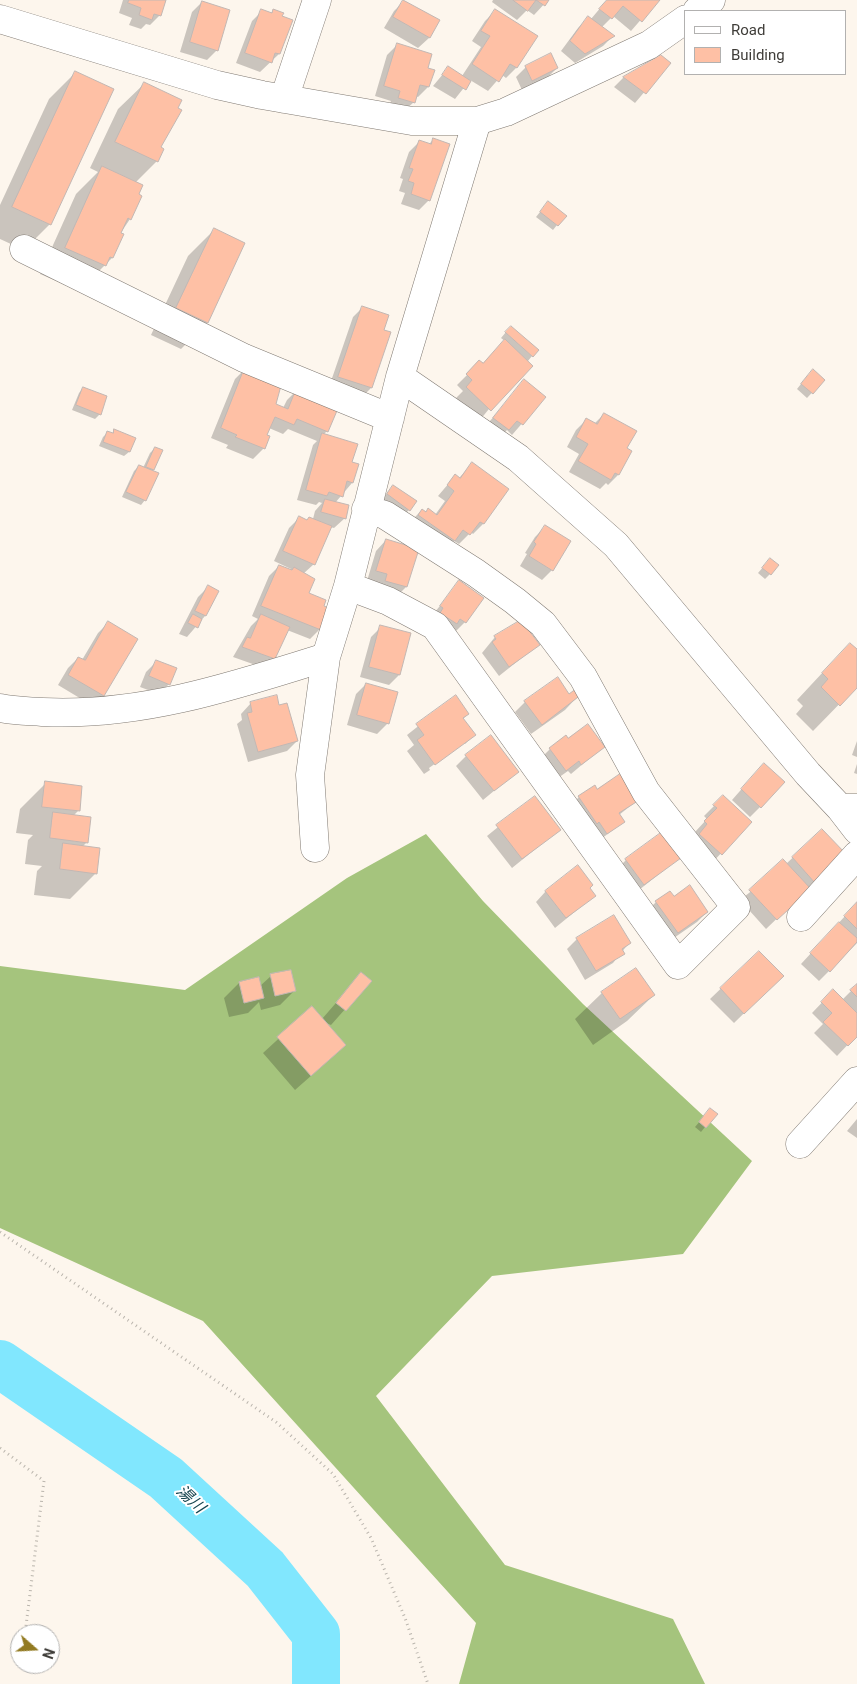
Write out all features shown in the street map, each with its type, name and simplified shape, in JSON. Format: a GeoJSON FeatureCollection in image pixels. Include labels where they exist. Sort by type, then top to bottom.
{"type":"FeatureCollection","features":[{"type":"Feature","properties":{"kind":"street"},"geometry":{"type":"LineString","coordinates":[[284,99],[317,0]]}},
{"type":"Feature","properties":{"kind":"street"},"geometry":{"type":"LineString","coordinates":[[698,10],[712,0]]}},
{"type":"Feature","properties":{"kind":"street"},"geometry":{"type":"LineString","coordinates":[[0,19],[209,82],[284,99],[412,120],[477,120],[506,112],[649,45],[684,20]]}},
{"type":"Feature","properties":{"kind":"street"},"geometry":{"type":"LineString","coordinates":[[315,848],[310,775],[326,657],[348,586],[400,377],[477,120]]}},
{"type":"Feature","properties":{"kind":"street"},"geometry":{"type":"LineString","coordinates":[[24,249],[244,358],[390,418]]}},
{"type":"Feature","properties":{"kind":"street"},"geometry":{"type":"LineString","coordinates":[[400,377],[518,458],[616,545],[808,774],[849,808],[857,830]]}},
{"type":"Feature","properties":{"kind":"street"},"geometry":{"type":"LineString","coordinates":[[348,586],[388,602],[435,626],[678,965],[736,907],[646,792],[583,677],[543,624],[516,601],[476,573],[385,515],[366,509]]}},
{"type":"Feature","properties":{"kind":"street"},"geometry":{"type":"LineString","coordinates":[[0,708],[64,713],[118,710],[162,703],[248,682],[326,657]]}},
{"type":"Feature","properties":{"kind":"street"},"geometry":{"type":"LineString","coordinates":[[801,917],[857,855]]}},
{"type":"Feature","properties":{"kind":"street"},"geometry":{"type":"LineString","coordinates":[[800,1144],[857,1082]]}},
{"type":"Feature","properties":{"kind":"path"},"geometry":{"type":"LineString","coordinates":[[0,1232],[276,1422],[333,1474],[371,1538],[405,1618],[428,1684]]}},
{"type":"Feature","properties":{"kind":"path"},"geometry":{"type":"LineString","coordinates":[[0,1448],[44,1481],[26,1624]]}},
{"type":"Feature","properties":{"kind":"green space"},"geometry":{"type":"Polygon","coordinates":[[[426,834],[483,901],[583,1004],[752,1161],[683,1254],[492,1276],[376,1396],[505,1565],[673,1619],[705,1684],[459,1684],[476,1623],[203,1321],[0,1228],[0,966],[185,990],[347,878],[426,834]]]}},
{"type":"Feature","properties":{"kind":"building"},"geometry":{"type":"Polygon","coordinates":[[[129,0],[166,0],[161,16],[154,14],[152,20],[139,15],[141,8],[128,3],[129,0]]]}},
{"type":"Feature","properties":{"kind":"building"},"geometry":{"type":"Polygon","coordinates":[[[403,0],[440,20],[430,38],[393,17],[403,0]]]}},
{"type":"Feature","properties":{"kind":"building"},"geometry":{"type":"Polygon","coordinates":[[[513,0],[536,0],[528,11],[513,0]]]}},
{"type":"Feature","properties":{"kind":"building"},"geometry":{"type":"Polygon","coordinates":[[[536,0],[549,0],[545,6],[536,0]]]}},
{"type":"Feature","properties":{"kind":"building"},"geometry":{"type":"Polygon","coordinates":[[[607,0],[660,0],[642,22],[623,6],[612,19],[599,9],[607,0]]]}},
{"type":"Feature","properties":{"kind":"building"},"geometry":{"type":"Polygon","coordinates":[[[202,1],[230,10],[218,51],[190,42],[202,1]]]}},
{"type":"Feature","properties":{"kind":"building"},"geometry":{"type":"Polygon","coordinates":[[[261,9],[272,13],[273,9],[284,13],[282,16],[293,20],[280,54],[275,53],[272,63],[245,53],[261,9]]]}},
{"type":"Feature","properties":{"kind":"building"},"geometry":{"type":"Polygon","coordinates":[[[495,9],[538,36],[517,68],[510,64],[499,82],[472,64],[490,36],[481,31],[495,9]]]}},
{"type":"Feature","properties":{"kind":"building"},"geometry":{"type":"Polygon","coordinates":[[[588,16],[615,36],[585,54],[570,41],[588,16]]]}},
{"type":"Feature","properties":{"kind":"building"},"geometry":{"type":"Polygon","coordinates":[[[397,43],[432,54],[428,68],[435,70],[429,87],[420,85],[415,103],[398,98],[400,91],[384,86],[397,43]]]}},
{"type":"Feature","properties":{"kind":"building"},"geometry":{"type":"Polygon","coordinates":[[[551,53],[558,68],[532,81],[525,66],[551,53]]]}},
{"type":"Feature","properties":{"kind":"building"},"geometry":{"type":"Polygon","coordinates":[[[661,55],[671,63],[646,94],[623,77],[661,55]]]}},
{"type":"Feature","properties":{"kind":"building"},"geometry":{"type":"Polygon","coordinates":[[[448,66],[471,81],[466,90],[442,75],[448,66]]]}},
{"type":"Feature","properties":{"kind":"building"},"geometry":{"type":"Polygon","coordinates":[[[75,71],[114,89],[51,225],[12,207],[75,71]]]}},
{"type":"Feature","properties":{"kind":"building"},"geometry":{"type":"Polygon","coordinates":[[[144,82],[182,100],[178,108],[182,110],[161,147],[164,149],[158,162],[115,142],[144,82]]]}},
{"type":"Feature","properties":{"kind":"building"},"geometry":{"type":"Polygon","coordinates":[[[433,138],[450,144],[430,201],[411,194],[414,183],[408,181],[413,169],[409,168],[419,140],[431,144],[433,138]]]}},
{"type":"Feature","properties":{"kind":"building"},"geometry":{"type":"Polygon","coordinates":[[[102,166],[143,185],[139,194],[142,196],[131,220],[128,218],[121,233],[124,234],[113,258],[110,257],[106,266],[65,248],[102,166]]]}},
{"type":"Feature","properties":{"kind":"building"},"geometry":{"type":"Polygon","coordinates":[[[548,201],[567,216],[558,226],[540,212],[548,201]]]}},
{"type":"Feature","properties":{"kind":"building"},"geometry":{"type":"Polygon","coordinates":[[[214,228],[245,243],[208,323],[176,308],[214,228]]]}},
{"type":"Feature","properties":{"kind":"building"},"geometry":{"type":"Polygon","coordinates":[[[362,306],[389,315],[384,330],[391,332],[372,388],[338,377],[362,306]]]}},
{"type":"Feature","properties":{"kind":"building"},"geometry":{"type":"Polygon","coordinates":[[[511,326],[539,350],[533,357],[505,332],[511,326]]]}},
{"type":"Feature","properties":{"kind":"building"},"geometry":{"type":"Polygon","coordinates":[[[505,339],[533,366],[491,411],[466,387],[472,380],[466,374],[479,360],[483,363],[505,339]]]}},
{"type":"Feature","properties":{"kind":"building"},"geometry":{"type":"Polygon","coordinates":[[[245,367],[282,382],[276,404],[288,409],[296,389],[339,406],[328,432],[297,419],[294,425],[275,417],[267,435],[270,436],[265,449],[235,437],[237,435],[221,428],[245,367]]]}},
{"type":"Feature","properties":{"kind":"building"},"geometry":{"type":"Polygon","coordinates":[[[813,369],[825,380],[813,394],[801,384],[813,369]]]}},
{"type":"Feature","properties":{"kind":"building"},"geometry":{"type":"Polygon","coordinates":[[[524,379],[546,397],[523,425],[517,421],[509,430],[493,418],[524,379]]]}},
{"type":"Feature","properties":{"kind":"building"},"geometry":{"type":"Polygon","coordinates":[[[83,387],[107,396],[101,415],[76,405],[83,387]]]}},
{"type":"Feature","properties":{"kind":"building"},"geometry":{"type":"Polygon","coordinates":[[[604,413],[637,431],[627,448],[632,451],[619,475],[615,473],[611,480],[578,461],[588,444],[576,437],[586,418],[597,424],[604,413]]]}},
{"type":"Feature","properties":{"kind":"building"},"geometry":{"type":"Polygon","coordinates":[[[114,429],[136,438],[130,452],[103,442],[107,431],[113,433],[114,429]]]}},
{"type":"Feature","properties":{"kind":"building"},"geometry":{"type":"Polygon","coordinates":[[[322,433],[358,444],[352,462],[359,464],[353,483],[347,481],[343,497],[329,492],[327,496],[306,490],[322,433]]]}},
{"type":"Feature","properties":{"kind":"building"},"geometry":{"type":"Polygon","coordinates":[[[155,447],[163,450],[154,470],[146,467],[155,447]]]}},
{"type":"Feature","properties":{"kind":"building"},"geometry":{"type":"Polygon","coordinates":[[[472,462],[509,489],[484,524],[480,522],[470,535],[463,530],[455,541],[418,515],[422,509],[426,512],[428,508],[437,515],[454,491],[447,485],[455,474],[460,478],[472,462]]]}},
{"type":"Feature","properties":{"kind":"building"},"geometry":{"type":"Polygon","coordinates":[[[139,465],[159,473],[146,501],[126,492],[139,465]]]}},
{"type":"Feature","properties":{"kind":"building"},"geometry":{"type":"Polygon","coordinates":[[[393,485],[417,501],[410,511],[387,494],[393,485]]]}},
{"type":"Feature","properties":{"kind":"building"},"geometry":{"type":"Polygon","coordinates":[[[325,499],[349,505],[346,519],[321,512],[325,499]]]}},
{"type":"Feature","properties":{"kind":"building"},"geometry":{"type":"Polygon","coordinates":[[[299,516],[307,520],[309,517],[332,526],[315,565],[283,551],[299,516]]]}},
{"type":"Feature","properties":{"kind":"building"},"geometry":{"type":"Polygon","coordinates":[[[545,525],[571,541],[553,571],[529,556],[536,544],[534,542],[545,525]]]}},
{"type":"Feature","properties":{"kind":"building"},"geometry":{"type":"Polygon","coordinates":[[[386,539],[419,549],[407,587],[385,581],[387,574],[376,571],[386,539]]]}},
{"type":"Feature","properties":{"kind":"building"},"geometry":{"type":"Polygon","coordinates":[[[770,558],[779,565],[771,575],[762,568],[770,558]]]}},
{"type":"Feature","properties":{"kind":"building"},"geometry":{"type":"Polygon","coordinates":[[[279,565],[292,570],[294,567],[315,579],[309,593],[326,600],[324,606],[331,609],[321,630],[261,606],[279,565]]]}},
{"type":"Feature","properties":{"kind":"building"},"geometry":{"type":"Polygon","coordinates":[[[459,580],[484,598],[466,623],[460,619],[457,624],[440,613],[443,608],[440,606],[459,580]]]}},
{"type":"Feature","properties":{"kind":"building"},"geometry":{"type":"Polygon","coordinates":[[[208,585],[219,591],[206,616],[195,611],[208,585]]]}},
{"type":"Feature","properties":{"kind":"building"},"geometry":{"type":"Polygon","coordinates":[[[193,614],[202,619],[198,628],[188,623],[193,614]]]}},
{"type":"Feature","properties":{"kind":"building"},"geometry":{"type":"Polygon","coordinates":[[[261,614],[290,627],[275,659],[242,647],[247,637],[250,638],[261,614]]]}},
{"type":"Feature","properties":{"kind":"building"},"geometry":{"type":"Polygon","coordinates":[[[521,620],[540,645],[509,667],[492,642],[496,639],[494,636],[521,620]]]}},
{"type":"Feature","properties":{"kind":"building"},"geometry":{"type":"Polygon","coordinates":[[[108,621],[138,639],[104,696],[68,675],[78,657],[85,660],[108,621]]]}},
{"type":"Feature","properties":{"kind":"building"},"geometry":{"type":"Polygon","coordinates":[[[380,625],[411,633],[400,675],[369,667],[380,625]]]}},
{"type":"Feature","properties":{"kind":"building"},"geometry":{"type":"Polygon","coordinates":[[[850,643],[857,649],[857,688],[840,706],[821,687],[828,679],[822,673],[850,643]]]}},
{"type":"Feature","properties":{"kind":"building"},"geometry":{"type":"Polygon","coordinates":[[[156,660],[177,668],[170,685],[149,676],[156,660]]]}},
{"type":"Feature","properties":{"kind":"building"},"geometry":{"type":"Polygon","coordinates":[[[558,677],[569,694],[577,688],[582,694],[542,725],[524,701],[558,677]]]}},
{"type":"Feature","properties":{"kind":"building"},"geometry":{"type":"Polygon","coordinates":[[[366,683],[398,692],[389,724],[357,715],[366,683]]]}},
{"type":"Feature","properties":{"kind":"building"},"geometry":{"type":"Polygon","coordinates":[[[277,695],[279,705],[287,703],[298,741],[258,752],[247,713],[252,712],[250,702],[277,695]]]}},
{"type":"Feature","properties":{"kind":"building"},"geometry":{"type":"Polygon","coordinates":[[[456,695],[469,714],[463,718],[476,735],[435,765],[417,740],[424,735],[416,724],[456,695]]]}},
{"type":"Feature","properties":{"kind":"building"},"geometry":{"type":"Polygon","coordinates":[[[588,724],[605,747],[581,765],[579,761],[566,771],[549,748],[566,735],[568,738],[588,724]]]}},
{"type":"Feature","properties":{"kind":"building"},"geometry":{"type":"Polygon","coordinates":[[[491,735],[519,772],[494,791],[465,755],[491,735]]]}},
{"type":"Feature","properties":{"kind":"building"},"geometry":{"type":"Polygon","coordinates":[[[764,763],[785,782],[761,808],[741,789],[764,763]]]}},
{"type":"Feature","properties":{"kind":"building"},"geometry":{"type":"Polygon","coordinates":[[[623,772],[641,799],[619,813],[625,822],[607,834],[599,822],[597,824],[578,796],[595,785],[597,789],[623,772]]]}},
{"type":"Feature","properties":{"kind":"building"},"geometry":{"type":"Polygon","coordinates":[[[45,781],[82,786],[80,811],[42,807],[45,781]]]}},
{"type":"Feature","properties":{"kind":"building"},"geometry":{"type":"Polygon","coordinates":[[[723,795],[752,822],[722,855],[699,834],[707,824],[704,821],[717,808],[713,805],[723,795]]]}},
{"type":"Feature","properties":{"kind":"building"},"geometry":{"type":"Polygon","coordinates":[[[535,796],[561,830],[522,859],[496,825],[535,796]]]}},
{"type":"Feature","properties":{"kind":"building"},"geometry":{"type":"Polygon","coordinates":[[[53,812],[91,817],[88,843],[50,838],[53,812]]]}},
{"type":"Feature","properties":{"kind":"building"},"geometry":{"type":"Polygon","coordinates":[[[822,829],[846,854],[815,883],[792,857],[822,829]]]}},
{"type":"Feature","properties":{"kind":"building"},"geometry":{"type":"Polygon","coordinates":[[[662,832],[681,858],[644,885],[625,859],[662,832]]]}},
{"type":"Feature","properties":{"kind":"building"},"geometry":{"type":"Polygon","coordinates":[[[63,843],[100,848],[97,874],[60,869],[63,843]]]}},
{"type":"Feature","properties":{"kind":"building"},"geometry":{"type":"Polygon","coordinates":[[[783,859],[811,889],[777,920],[749,890],[783,859]]]}},
{"type":"Feature","properties":{"kind":"building"},"geometry":{"type":"Polygon","coordinates":[[[578,865],[593,885],[590,888],[596,896],[566,918],[545,891],[578,865]]]}},
{"type":"Feature","properties":{"kind":"building"},"geometry":{"type":"Polygon","coordinates":[[[690,885],[708,912],[678,933],[655,901],[670,891],[674,896],[690,885]]]}},
{"type":"Feature","properties":{"kind":"building"},"geometry":{"type":"Polygon","coordinates":[[[857,902],[857,929],[844,916],[857,902]]]}},
{"type":"Feature","properties":{"kind":"building"},"geometry":{"type":"Polygon","coordinates":[[[614,915],[631,943],[622,949],[625,954],[596,971],[576,938],[614,915]]]}},
{"type":"Feature","properties":{"kind":"building"},"geometry":{"type":"Polygon","coordinates":[[[839,922],[857,938],[857,942],[830,972],[810,953],[839,922]]]}},
{"type":"Feature","properties":{"kind":"building"},"geometry":{"type":"Polygon","coordinates":[[[759,951],[784,976],[744,1014],[720,988],[759,951]]]}},
{"type":"Feature","properties":{"kind":"building"},"geometry":{"type":"Polygon","coordinates":[[[636,968],[655,995],[620,1019],[601,992],[636,968]]]}},
{"type":"Feature","properties":{"kind":"building"},"geometry":{"type":"Polygon","coordinates":[[[291,970],[296,991],[275,996],[270,974],[291,970]]]}},
{"type":"Feature","properties":{"kind":"building"},"geometry":{"type":"Polygon","coordinates":[[[361,972],[372,981],[346,1011],[336,1003],[361,972]]]}},
{"type":"Feature","properties":{"kind":"building"},"geometry":{"type":"Polygon","coordinates":[[[259,977],[264,998],[244,1003],[239,982],[259,977]]]}},
{"type":"Feature","properties":{"kind":"building"},"geometry":{"type":"Polygon","coordinates":[[[857,984],[857,997],[850,990],[857,984]]]}},
{"type":"Feature","properties":{"kind":"building"},"geometry":{"type":"Polygon","coordinates":[[[833,989],[857,1013],[857,1037],[848,1046],[823,1022],[832,1013],[821,1002],[833,989]]]}},
{"type":"Feature","properties":{"kind":"building"},"geometry":{"type":"Polygon","coordinates":[[[312,1006],[346,1045],[311,1076],[277,1037],[312,1006]]]}},
{"type":"Feature","properties":{"kind":"building"},"geometry":{"type":"Polygon","coordinates":[[[710,1108],[718,1114],[706,1128],[699,1122],[710,1108]]]}},
{"type":"Feature","properties":{"kind":"waterway","name":"湯川"},"geometry":{"type":"LineString","coordinates":[[0,1364],[166,1478],[265,1569],[316,1634],[316,1684]]}}]}
